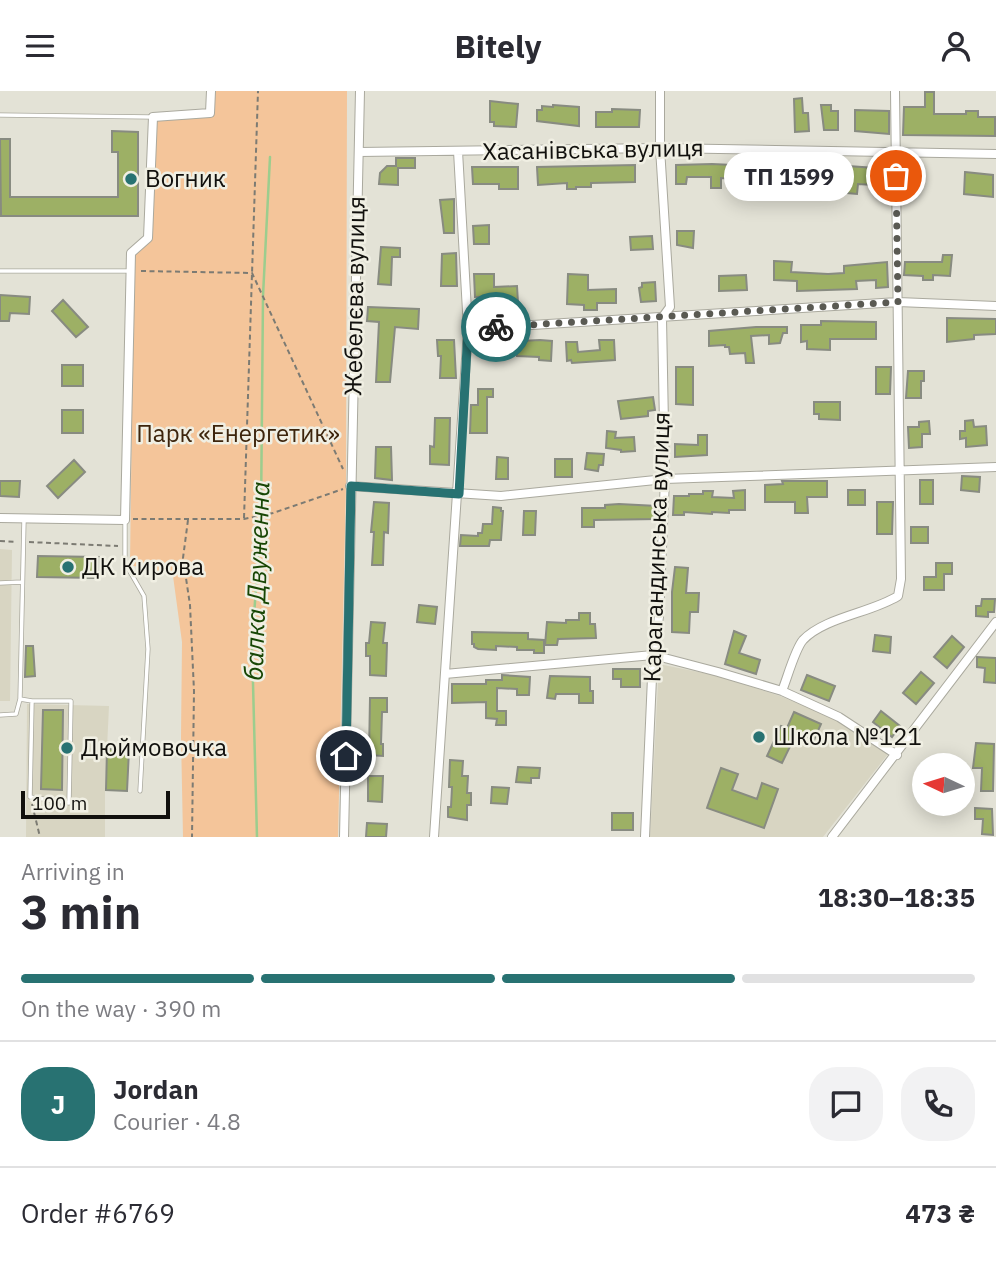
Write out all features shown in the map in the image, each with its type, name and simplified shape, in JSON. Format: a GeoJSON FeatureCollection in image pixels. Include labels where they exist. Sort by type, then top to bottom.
{"type":"FeatureCollection","features":[{"type":"Feature","properties":{"kind":"street"},"geometry":{"type":"LineString","coordinates":[[0,517],[125,520],[131,253],[148,237],[153,117],[210,113],[211,91]]}},
{"type":"Feature","properties":{"kind":"street","name":"Жебелєва вулиця"},"geometry":{"type":"LineString","coordinates":[[344,837],[360,91]]}},
{"type":"Feature","properties":{"kind":"street","name":"Карагандинська вулиця"},"geometry":{"type":"LineString","coordinates":[[645,837],[653,655],[659,617],[666,479],[662,318],[670,307],[660,148],[660,91]]}},
{"type":"Feature","properties":{"kind":"street"},"geometry":{"type":"LineString","coordinates":[[782,691],[802,641],[825,626],[883,605],[898,596],[901,579],[895,91]]}},
{"type":"Feature","properties":{"kind":"street","name":"Хасанівська вулиця"},"geometry":{"type":"LineString","coordinates":[[359,152],[660,148],[996,154]]}},
{"type":"Feature","properties":{"kind":"street"},"geometry":{"type":"LineString","coordinates":[[434,837],[468,329],[458,151]]}},
{"type":"Feature","properties":{"kind":"street"},"geometry":{"type":"LineString","coordinates":[[468,329],[898,302],[996,306]]}},
{"type":"Feature","properties":{"kind":"street"},"geometry":{"type":"LineString","coordinates":[[351,486],[501,496],[666,479],[996,467]]}},
{"type":"Feature","properties":{"kind":"street"},"geometry":{"type":"LineString","coordinates":[[832,837],[996,622]]}},
{"type":"Feature","properties":{"kind":"street"},"geometry":{"type":"LineString","coordinates":[[445,674],[653,655],[782,691],[839,717],[897,755]]}},
{"type":"Feature","properties":{"kind":"lane"},"geometry":{"type":"LineString","coordinates":[[0,115],[153,117]]}},
{"type":"Feature","properties":{"kind":"lane"},"geometry":{"type":"LineString","coordinates":[[0,271],[131,271]]}},
{"type":"Feature","properties":{"kind":"lane"},"geometry":{"type":"LineString","coordinates":[[0,715],[16,714],[20,699],[24,518]]}},
{"type":"Feature","properties":{"kind":"lane"},"geometry":{"type":"LineString","coordinates":[[125,520],[125,563],[144,596],[148,649],[140,791]]}},
{"type":"Feature","properties":{"kind":"lane"},"geometry":{"type":"LineString","coordinates":[[0,583],[22,582]]}},
{"type":"Feature","properties":{"kind":"lane"},"geometry":{"type":"LineString","coordinates":[[20,699],[71,701],[69,803],[30,797],[32,701]]}},
{"type":"Feature","properties":{"kind":"path"},"geometry":{"type":"LineString","coordinates":[[244,519],[258,91]]}},
{"type":"Feature","properties":{"kind":"path"},"geometry":{"type":"LineString","coordinates":[[131,271],[252,273]]}},
{"type":"Feature","properties":{"kind":"path"},"geometry":{"type":"LineString","coordinates":[[125,520],[244,519],[274,513],[351,486],[252,273]]}},
{"type":"Feature","properties":{"kind":"path"},"geometry":{"type":"LineString","coordinates":[[188,519],[183,558],[190,605],[194,691],[192,837]]}},
{"type":"Feature","properties":{"kind":"path"},"geometry":{"type":"LineString","coordinates":[[0,541],[125,546]]}},
{"type":"Feature","properties":{"kind":"path"},"geometry":{"type":"LineString","coordinates":[[30,797],[40,837]]}},
{"type":"Feature","properties":{"kind":"shaded area"},"geometry":{"type":"Polygon","coordinates":[[[0,549],[12,550],[10,701],[0,701],[0,549]]]}},
{"type":"Feature","properties":{"kind":"shaded area","name":"Школа №121"},"geometry":{"type":"Polygon","coordinates":[[[659,664],[718,676],[780,696],[837,720],[888,754],[823,837],[650,837],[659,664]]]}},
{"type":"Feature","properties":{"kind":"shaded area","name":"Дюймовочка"},"geometry":{"type":"Polygon","coordinates":[[[27,704],[109,706],[105,837],[26,837],[27,704]]]}},
{"type":"Feature","properties":{"kind":"green space","name":"Парк «Енергетик»"},"geometry":{"type":"Polygon","coordinates":[[[213,91],[347,91],[346,485],[338,837],[183,837],[182,642],[173,576],[130,565],[134,255],[150,239],[155,120],[212,115],[213,91]]]}},
{"type":"Feature","properties":{"kind":"building"},"geometry":{"type":"Polygon","coordinates":[[[925,92],[934,92],[934,114],[966,114],[966,111],[978,111],[978,117],[995,117],[995,136],[903,135],[904,107],[925,107],[925,92]]]}},
{"type":"Feature","properties":{"kind":"building"},"geometry":{"type":"Polygon","coordinates":[[[802,98],[803,113],[808,113],[809,131],[795,132],[794,99],[802,98]]]}},
{"type":"Feature","properties":{"kind":"building"},"geometry":{"type":"Polygon","coordinates":[[[490,101],[518,104],[516,127],[494,126],[494,122],[490,122],[490,101]]]}},
{"type":"Feature","properties":{"kind":"building"},"geometry":{"type":"Polygon","coordinates":[[[821,105],[831,105],[831,111],[838,111],[838,130],[824,130],[821,105]]]}},
{"type":"Feature","properties":{"kind":"building"},"geometry":{"type":"Polygon","coordinates":[[[542,106],[579,107],[579,126],[537,121],[537,110],[542,110],[542,106]]]}},
{"type":"Feature","properties":{"kind":"building"},"geometry":{"type":"Polygon","coordinates":[[[612,109],[640,110],[639,127],[596,127],[596,112],[612,112],[612,109]]]}},
{"type":"Feature","properties":{"kind":"building"},"geometry":{"type":"Polygon","coordinates":[[[855,110],[889,111],[889,134],[855,131],[855,110]]]}},
{"type":"Feature","properties":{"kind":"building"},"geometry":{"type":"Polygon","coordinates":[[[112,131],[138,132],[138,216],[1,216],[0,139],[10,139],[10,197],[118,197],[118,152],[112,152],[112,131]]]}},
{"type":"Feature","properties":{"kind":"building"},"geometry":{"type":"Polygon","coordinates":[[[396,158],[415,158],[415,168],[398,168],[398,185],[379,184],[380,173],[387,166],[396,166],[396,158]]]}},
{"type":"Feature","properties":{"kind":"building"},"geometry":{"type":"Polygon","coordinates":[[[635,165],[635,182],[591,183],[591,187],[576,189],[567,189],[567,183],[538,185],[537,167],[635,165]]]}},
{"type":"Feature","properties":{"kind":"building"},"geometry":{"type":"Polygon","coordinates":[[[676,165],[754,166],[754,181],[721,178],[721,188],[711,188],[711,177],[687,177],[686,184],[676,184],[676,165]]]}},
{"type":"Feature","properties":{"kind":"building"},"geometry":{"type":"Polygon","coordinates":[[[799,165],[889,169],[888,186],[858,184],[857,194],[847,193],[847,187],[830,186],[831,178],[810,177],[807,193],[798,193],[799,165]]]}},
{"type":"Feature","properties":{"kind":"building"},"geometry":{"type":"Polygon","coordinates":[[[472,167],[518,167],[518,189],[499,189],[499,184],[473,184],[472,167]]]}},
{"type":"Feature","properties":{"kind":"building"},"geometry":{"type":"Polygon","coordinates":[[[965,172],[993,175],[993,197],[964,194],[965,172]]]}},
{"type":"Feature","properties":{"kind":"building"},"geometry":{"type":"Polygon","coordinates":[[[454,199],[454,233],[444,233],[440,200],[454,199]]]}},
{"type":"Feature","properties":{"kind":"building"},"geometry":{"type":"Polygon","coordinates":[[[489,225],[489,244],[474,244],[473,226],[489,225]]]}},
{"type":"Feature","properties":{"kind":"building"},"geometry":{"type":"Polygon","coordinates":[[[677,231],[694,231],[693,248],[677,245],[677,231]]]}},
{"type":"Feature","properties":{"kind":"building"},"geometry":{"type":"Polygon","coordinates":[[[652,236],[653,249],[631,250],[630,237],[652,236]]]}},
{"type":"Feature","properties":{"kind":"building"},"geometry":{"type":"Polygon","coordinates":[[[381,247],[400,248],[400,257],[392,257],[391,285],[378,284],[381,247]]]}},
{"type":"Feature","properties":{"kind":"building"},"geometry":{"type":"Polygon","coordinates":[[[456,253],[457,286],[441,286],[442,254],[456,253]]]}},
{"type":"Feature","properties":{"kind":"building"},"geometry":{"type":"Polygon","coordinates":[[[943,255],[952,255],[950,276],[933,275],[933,280],[923,280],[923,276],[904,275],[905,262],[942,262],[943,255]]]}},
{"type":"Feature","properties":{"kind":"building"},"geometry":{"type":"Polygon","coordinates":[[[774,261],[792,262],[791,272],[828,274],[844,273],[844,266],[887,262],[888,287],[876,288],[876,280],[856,281],[857,289],[797,291],[797,281],[774,280],[774,261]]]}},
{"type":"Feature","properties":{"kind":"building"},"geometry":{"type":"Polygon","coordinates":[[[474,274],[494,274],[494,287],[517,286],[518,303],[506,304],[505,296],[475,297],[474,274]]]}},
{"type":"Feature","properties":{"kind":"building"},"geometry":{"type":"Polygon","coordinates":[[[568,274],[588,275],[588,290],[616,289],[616,303],[597,303],[597,310],[584,310],[584,305],[567,304],[568,274]]]}},
{"type":"Feature","properties":{"kind":"building"},"geometry":{"type":"Polygon","coordinates":[[[746,275],[747,290],[719,291],[719,276],[746,275]]]}},
{"type":"Feature","properties":{"kind":"building"},"geometry":{"type":"Polygon","coordinates":[[[655,282],[656,301],[641,302],[639,288],[642,283],[655,282]]]}},
{"type":"Feature","properties":{"kind":"building"},"geometry":{"type":"Polygon","coordinates":[[[0,295],[30,297],[29,314],[10,313],[9,321],[0,321],[0,295]]]}},
{"type":"Feature","properties":{"kind":"building"},"geometry":{"type":"Polygon","coordinates":[[[63,300],[88,327],[76,337],[52,311],[63,300]]]}},
{"type":"Feature","properties":{"kind":"building"},"geometry":{"type":"Polygon","coordinates":[[[368,307],[419,309],[418,329],[395,327],[390,382],[376,382],[379,322],[367,321],[368,307]]]}},
{"type":"Feature","properties":{"kind":"building"},"geometry":{"type":"Polygon","coordinates":[[[947,318],[996,319],[996,334],[974,335],[974,339],[947,342],[947,318]]]}},
{"type":"Feature","properties":{"kind":"building"},"geometry":{"type":"Polygon","coordinates":[[[821,321],[876,322],[876,339],[830,339],[830,350],[807,349],[807,341],[801,342],[801,325],[821,325],[821,321]]]}},
{"type":"Feature","properties":{"kind":"building"},"geometry":{"type":"Polygon","coordinates":[[[787,327],[787,333],[783,333],[780,343],[769,344],[769,335],[751,336],[754,363],[746,363],[745,353],[730,354],[729,347],[725,345],[709,346],[709,331],[787,327]]]}},
{"type":"Feature","properties":{"kind":"building"},"geometry":{"type":"Polygon","coordinates":[[[437,340],[454,340],[456,378],[440,378],[441,356],[438,356],[437,340]]]}},
{"type":"Feature","properties":{"kind":"building"},"geometry":{"type":"Polygon","coordinates":[[[599,340],[614,340],[615,360],[572,363],[571,360],[567,361],[566,342],[577,342],[578,352],[600,350],[599,340]]]}},
{"type":"Feature","properties":{"kind":"building"},"geometry":{"type":"Polygon","coordinates":[[[521,341],[552,341],[551,361],[539,360],[539,357],[517,356],[517,345],[521,345],[521,341]]]}},
{"type":"Feature","properties":{"kind":"building"},"geometry":{"type":"Polygon","coordinates":[[[62,365],[83,365],[83,386],[62,386],[62,365]]]}},
{"type":"Feature","properties":{"kind":"building"},"geometry":{"type":"Polygon","coordinates":[[[676,367],[693,367],[693,405],[676,404],[676,367]]]}},
{"type":"Feature","properties":{"kind":"building"},"geometry":{"type":"Polygon","coordinates":[[[876,367],[891,367],[890,394],[876,394],[876,367]]]}},
{"type":"Feature","properties":{"kind":"building"},"geometry":{"type":"Polygon","coordinates":[[[908,371],[924,371],[921,398],[906,398],[908,371]]]}},
{"type":"Feature","properties":{"kind":"building"},"geometry":{"type":"Polygon","coordinates":[[[478,389],[493,389],[493,397],[487,397],[487,433],[470,433],[471,405],[478,405],[478,389]]]}},
{"type":"Feature","properties":{"kind":"building"},"geometry":{"type":"Polygon","coordinates":[[[653,397],[655,410],[648,411],[648,416],[621,419],[618,401],[653,397]]]}},
{"type":"Feature","properties":{"kind":"building"},"geometry":{"type":"Polygon","coordinates":[[[814,402],[840,402],[840,420],[819,419],[819,414],[814,414],[814,402]]]}},
{"type":"Feature","properties":{"kind":"building"},"geometry":{"type":"Polygon","coordinates":[[[62,410],[83,410],[83,433],[62,433],[62,410]]]}},
{"type":"Feature","properties":{"kind":"building"},"geometry":{"type":"Polygon","coordinates":[[[435,418],[450,418],[449,465],[430,464],[430,446],[434,447],[435,418]]]}},
{"type":"Feature","properties":{"kind":"building"},"geometry":{"type":"Polygon","coordinates":[[[973,420],[974,427],[986,426],[987,445],[966,447],[966,438],[960,439],[960,431],[965,431],[965,421],[973,420]]]}},
{"type":"Feature","properties":{"kind":"building"},"geometry":{"type":"Polygon","coordinates":[[[929,421],[930,434],[922,434],[922,447],[909,448],[908,427],[919,427],[919,422],[929,421]]]}},
{"type":"Feature","properties":{"kind":"building"},"geometry":{"type":"Polygon","coordinates":[[[607,431],[616,432],[615,438],[634,437],[635,451],[621,452],[606,448],[607,431]]]}},
{"type":"Feature","properties":{"kind":"building"},"geometry":{"type":"Polygon","coordinates":[[[698,435],[707,435],[707,455],[675,457],[675,444],[698,445],[698,435]]]}},
{"type":"Feature","properties":{"kind":"building"},"geometry":{"type":"Polygon","coordinates":[[[376,447],[391,447],[392,480],[375,478],[376,447]]]}},
{"type":"Feature","properties":{"kind":"building"},"geometry":{"type":"Polygon","coordinates":[[[587,453],[604,454],[603,465],[599,465],[598,471],[585,469],[587,453]]]}},
{"type":"Feature","properties":{"kind":"building"},"geometry":{"type":"Polygon","coordinates":[[[497,457],[508,458],[508,479],[496,479],[497,457]]]}},
{"type":"Feature","properties":{"kind":"building"},"geometry":{"type":"Polygon","coordinates":[[[555,459],[572,459],[572,477],[555,477],[555,459]]]}},
{"type":"Feature","properties":{"kind":"building"},"geometry":{"type":"Polygon","coordinates":[[[74,460],[85,472],[58,498],[47,486],[74,460]]]}},
{"type":"Feature","properties":{"kind":"building"},"geometry":{"type":"Polygon","coordinates":[[[962,476],[980,477],[979,492],[961,490],[962,476]]]}},
{"type":"Feature","properties":{"kind":"building"},"geometry":{"type":"Polygon","coordinates":[[[920,480],[933,480],[933,504],[920,504],[920,480]]]}},
{"type":"Feature","properties":{"kind":"building"},"geometry":{"type":"Polygon","coordinates":[[[0,481],[20,481],[19,497],[0,496],[0,481]]]}},
{"type":"Feature","properties":{"kind":"building"},"geometry":{"type":"Polygon","coordinates":[[[782,481],[827,481],[827,497],[807,497],[808,513],[795,513],[795,502],[765,502],[765,485],[783,484],[782,481]]]}},
{"type":"Feature","properties":{"kind":"building"},"geometry":{"type":"Polygon","coordinates":[[[745,490],[745,510],[712,514],[684,512],[684,515],[673,515],[674,496],[713,491],[712,497],[734,498],[733,491],[745,490]]]}},
{"type":"Feature","properties":{"kind":"building"},"geometry":{"type":"Polygon","coordinates":[[[848,490],[865,490],[865,505],[848,505],[848,490]]]}},
{"type":"Feature","properties":{"kind":"building"},"geometry":{"type":"Polygon","coordinates":[[[374,502],[389,503],[388,533],[384,532],[383,565],[372,565],[374,502]]]}},
{"type":"Feature","properties":{"kind":"building"},"geometry":{"type":"Polygon","coordinates":[[[877,502],[893,502],[892,534],[877,534],[877,502]]]}},
{"type":"Feature","properties":{"kind":"building"},"geometry":{"type":"Polygon","coordinates":[[[605,505],[657,506],[657,519],[594,520],[594,527],[582,527],[582,508],[605,508],[605,505]]]}},
{"type":"Feature","properties":{"kind":"building"},"geometry":{"type":"Polygon","coordinates":[[[493,507],[503,511],[501,540],[490,540],[489,546],[460,546],[461,535],[478,536],[478,533],[482,533],[483,524],[492,524],[493,507]]]}},
{"type":"Feature","properties":{"kind":"building"},"geometry":{"type":"Polygon","coordinates":[[[524,511],[536,511],[535,535],[523,535],[524,511]]]}},
{"type":"Feature","properties":{"kind":"building"},"geometry":{"type":"Polygon","coordinates":[[[911,527],[928,527],[928,543],[911,543],[911,527]]]}},
{"type":"Feature","properties":{"kind":"building","name":"ДК Кирова"},"geometry":{"type":"Polygon","coordinates":[[[38,556],[99,557],[98,578],[37,577],[38,556]]]}},
{"type":"Feature","properties":{"kind":"building"},"geometry":{"type":"Polygon","coordinates":[[[936,563],[952,563],[952,574],[944,574],[944,590],[924,590],[924,577],[936,577],[936,563]]]}},
{"type":"Feature","properties":{"kind":"building"},"geometry":{"type":"Polygon","coordinates":[[[675,567],[688,568],[686,593],[699,593],[698,612],[690,612],[689,633],[672,632],[675,567]]]}},
{"type":"Feature","properties":{"kind":"building"},"geometry":{"type":"Polygon","coordinates":[[[982,599],[995,599],[994,612],[988,612],[988,617],[976,616],[976,606],[981,606],[982,599]]]}},
{"type":"Feature","properties":{"kind":"building"},"geometry":{"type":"Polygon","coordinates":[[[419,605],[437,607],[435,624],[417,622],[419,605]]]}},
{"type":"Feature","properties":{"kind":"building"},"geometry":{"type":"Polygon","coordinates":[[[579,613],[590,613],[590,624],[595,624],[596,638],[558,639],[557,645],[545,645],[547,622],[566,623],[566,620],[579,620],[579,613]]]}},
{"type":"Feature","properties":{"kind":"building"},"geometry":{"type":"Polygon","coordinates":[[[371,622],[385,623],[383,643],[387,643],[386,676],[370,675],[370,656],[366,656],[366,643],[369,643],[371,622]]]}},
{"type":"Feature","properties":{"kind":"building"},"geometry":{"type":"Polygon","coordinates":[[[734,631],[746,636],[739,653],[760,660],[756,674],[725,664],[734,631]]]}},
{"type":"Feature","properties":{"kind":"building"},"geometry":{"type":"Polygon","coordinates":[[[472,632],[528,633],[528,639],[544,640],[544,653],[517,650],[517,647],[478,649],[472,644],[472,632]]]}},
{"type":"Feature","properties":{"kind":"building"},"geometry":{"type":"Polygon","coordinates":[[[875,635],[891,637],[890,653],[873,651],[875,635]]]}},
{"type":"Feature","properties":{"kind":"building"},"geometry":{"type":"Polygon","coordinates":[[[952,636],[964,647],[947,668],[934,657],[952,636]]]}},
{"type":"Feature","properties":{"kind":"building"},"geometry":{"type":"Polygon","coordinates":[[[26,646],[33,646],[35,676],[25,677],[26,646]]]}},
{"type":"Feature","properties":{"kind":"building"},"geometry":{"type":"Polygon","coordinates":[[[977,657],[996,658],[996,683],[984,682],[985,668],[977,667],[977,657]]]}},
{"type":"Feature","properties":{"kind":"building"},"geometry":{"type":"Polygon","coordinates":[[[613,669],[640,669],[640,687],[621,687],[621,679],[613,679],[613,669]]]}},
{"type":"Feature","properties":{"kind":"building"},"geometry":{"type":"Polygon","coordinates":[[[921,672],[934,683],[916,704],[903,693],[921,672]]]}},
{"type":"Feature","properties":{"kind":"building"},"geometry":{"type":"Polygon","coordinates":[[[502,675],[530,677],[529,695],[517,695],[517,689],[497,688],[497,711],[506,711],[506,725],[496,725],[497,719],[486,718],[486,702],[452,703],[452,684],[486,684],[486,680],[502,680],[502,675]]]}},
{"type":"Feature","properties":{"kind":"building"},"geometry":{"type":"Polygon","coordinates":[[[807,675],[835,686],[829,701],[801,690],[807,675]]]}},
{"type":"Feature","properties":{"kind":"building"},"geometry":{"type":"Polygon","coordinates":[[[550,676],[590,677],[593,703],[579,703],[579,694],[556,694],[555,699],[547,698],[550,676]]]}},
{"type":"Feature","properties":{"kind":"building"},"geometry":{"type":"Polygon","coordinates":[[[370,698],[387,698],[387,712],[382,712],[383,756],[369,755],[370,698]]]}},
{"type":"Feature","properties":{"kind":"building"},"geometry":{"type":"Polygon","coordinates":[[[43,710],[63,710],[62,790],[41,789],[43,710]]]}},
{"type":"Feature","properties":{"kind":"building"},"geometry":{"type":"Polygon","coordinates":[[[881,711],[900,726],[892,737],[873,722],[881,711]]]}},
{"type":"Feature","properties":{"kind":"building"},"geometry":{"type":"Polygon","coordinates":[[[794,712],[821,724],[814,740],[797,732],[782,763],[767,756],[781,726],[787,728],[794,712]]]}},
{"type":"Feature","properties":{"kind":"building"},"geometry":{"type":"Polygon","coordinates":[[[976,743],[994,744],[993,791],[981,791],[982,768],[975,768],[976,743]]]}},
{"type":"Feature","properties":{"kind":"building"},"geometry":{"type":"Polygon","coordinates":[[[107,749],[129,750],[127,791],[106,790],[107,749]]]}},
{"type":"Feature","properties":{"kind":"building"},"geometry":{"type":"Polygon","coordinates":[[[450,760],[463,761],[462,776],[468,776],[467,793],[471,793],[471,805],[467,805],[467,820],[448,817],[452,787],[449,787],[450,760]]]}},
{"type":"Feature","properties":{"kind":"building"},"geometry":{"type":"Polygon","coordinates":[[[518,767],[540,768],[539,778],[531,778],[531,783],[516,782],[518,767]]]}},
{"type":"Feature","properties":{"kind":"building"},"geometry":{"type":"Polygon","coordinates":[[[721,768],[738,774],[732,790],[757,799],[762,783],[778,789],[764,828],[707,808],[721,768]]]}},
{"type":"Feature","properties":{"kind":"building"},"geometry":{"type":"Polygon","coordinates":[[[368,776],[383,776],[382,802],[368,801],[368,776]]]}},
{"type":"Feature","properties":{"kind":"building"},"geometry":{"type":"Polygon","coordinates":[[[492,787],[509,788],[507,804],[491,803],[492,787]]]}},
{"type":"Feature","properties":{"kind":"building"},"geometry":{"type":"Polygon","coordinates":[[[975,808],[992,809],[993,835],[982,834],[983,819],[975,819],[975,808]]]}},
{"type":"Feature","properties":{"kind":"building"},"geometry":{"type":"Polygon","coordinates":[[[612,813],[633,813],[633,830],[612,830],[612,813]]]}},
{"type":"Feature","properties":{"kind":"building"},"geometry":{"type":"Polygon","coordinates":[[[367,823],[387,824],[386,837],[366,837],[367,823]]]}},
{"type":"Feature","properties":{"kind":"waterway","name":"балка Двуженна"},"geometry":{"type":"LineString","coordinates":[[257,837],[252,645],[261,515],[263,296],[270,157]]}},
{"type":"Feature","properties":{"kind":"way so far"},"geometry":{"type":"LineString","coordinates":[[496,327],[898,302],[896,176]]}},
{"type":"Feature","properties":{"kind":"place","name":"ТП 1599"},"geometry":{"type":"Point","coordinates":[896,176]}},
{"type":"Feature","properties":{"kind":"place","name":"Вогник"},"geometry":{"type":"Point","coordinates":[131,179]}},
{"type":"Feature","properties":{"kind":"place","name":"ДК Кирова"},"geometry":{"type":"Point","coordinates":[68,567]}},
{"type":"Feature","properties":{"kind":"place","name":"Школа №121"},"geometry":{"type":"Point","coordinates":[759,737]}},
{"type":"Feature","properties":{"kind":"place","name":"Дюймовочка"},"geometry":{"type":"Point","coordinates":[67,748]}},
{"type":"Feature","properties":{"kind":"route"},"geometry":{"type":"LineString","coordinates":[[346,756],[351,486],[459,494],[468,329],[496,327]]}}]}
